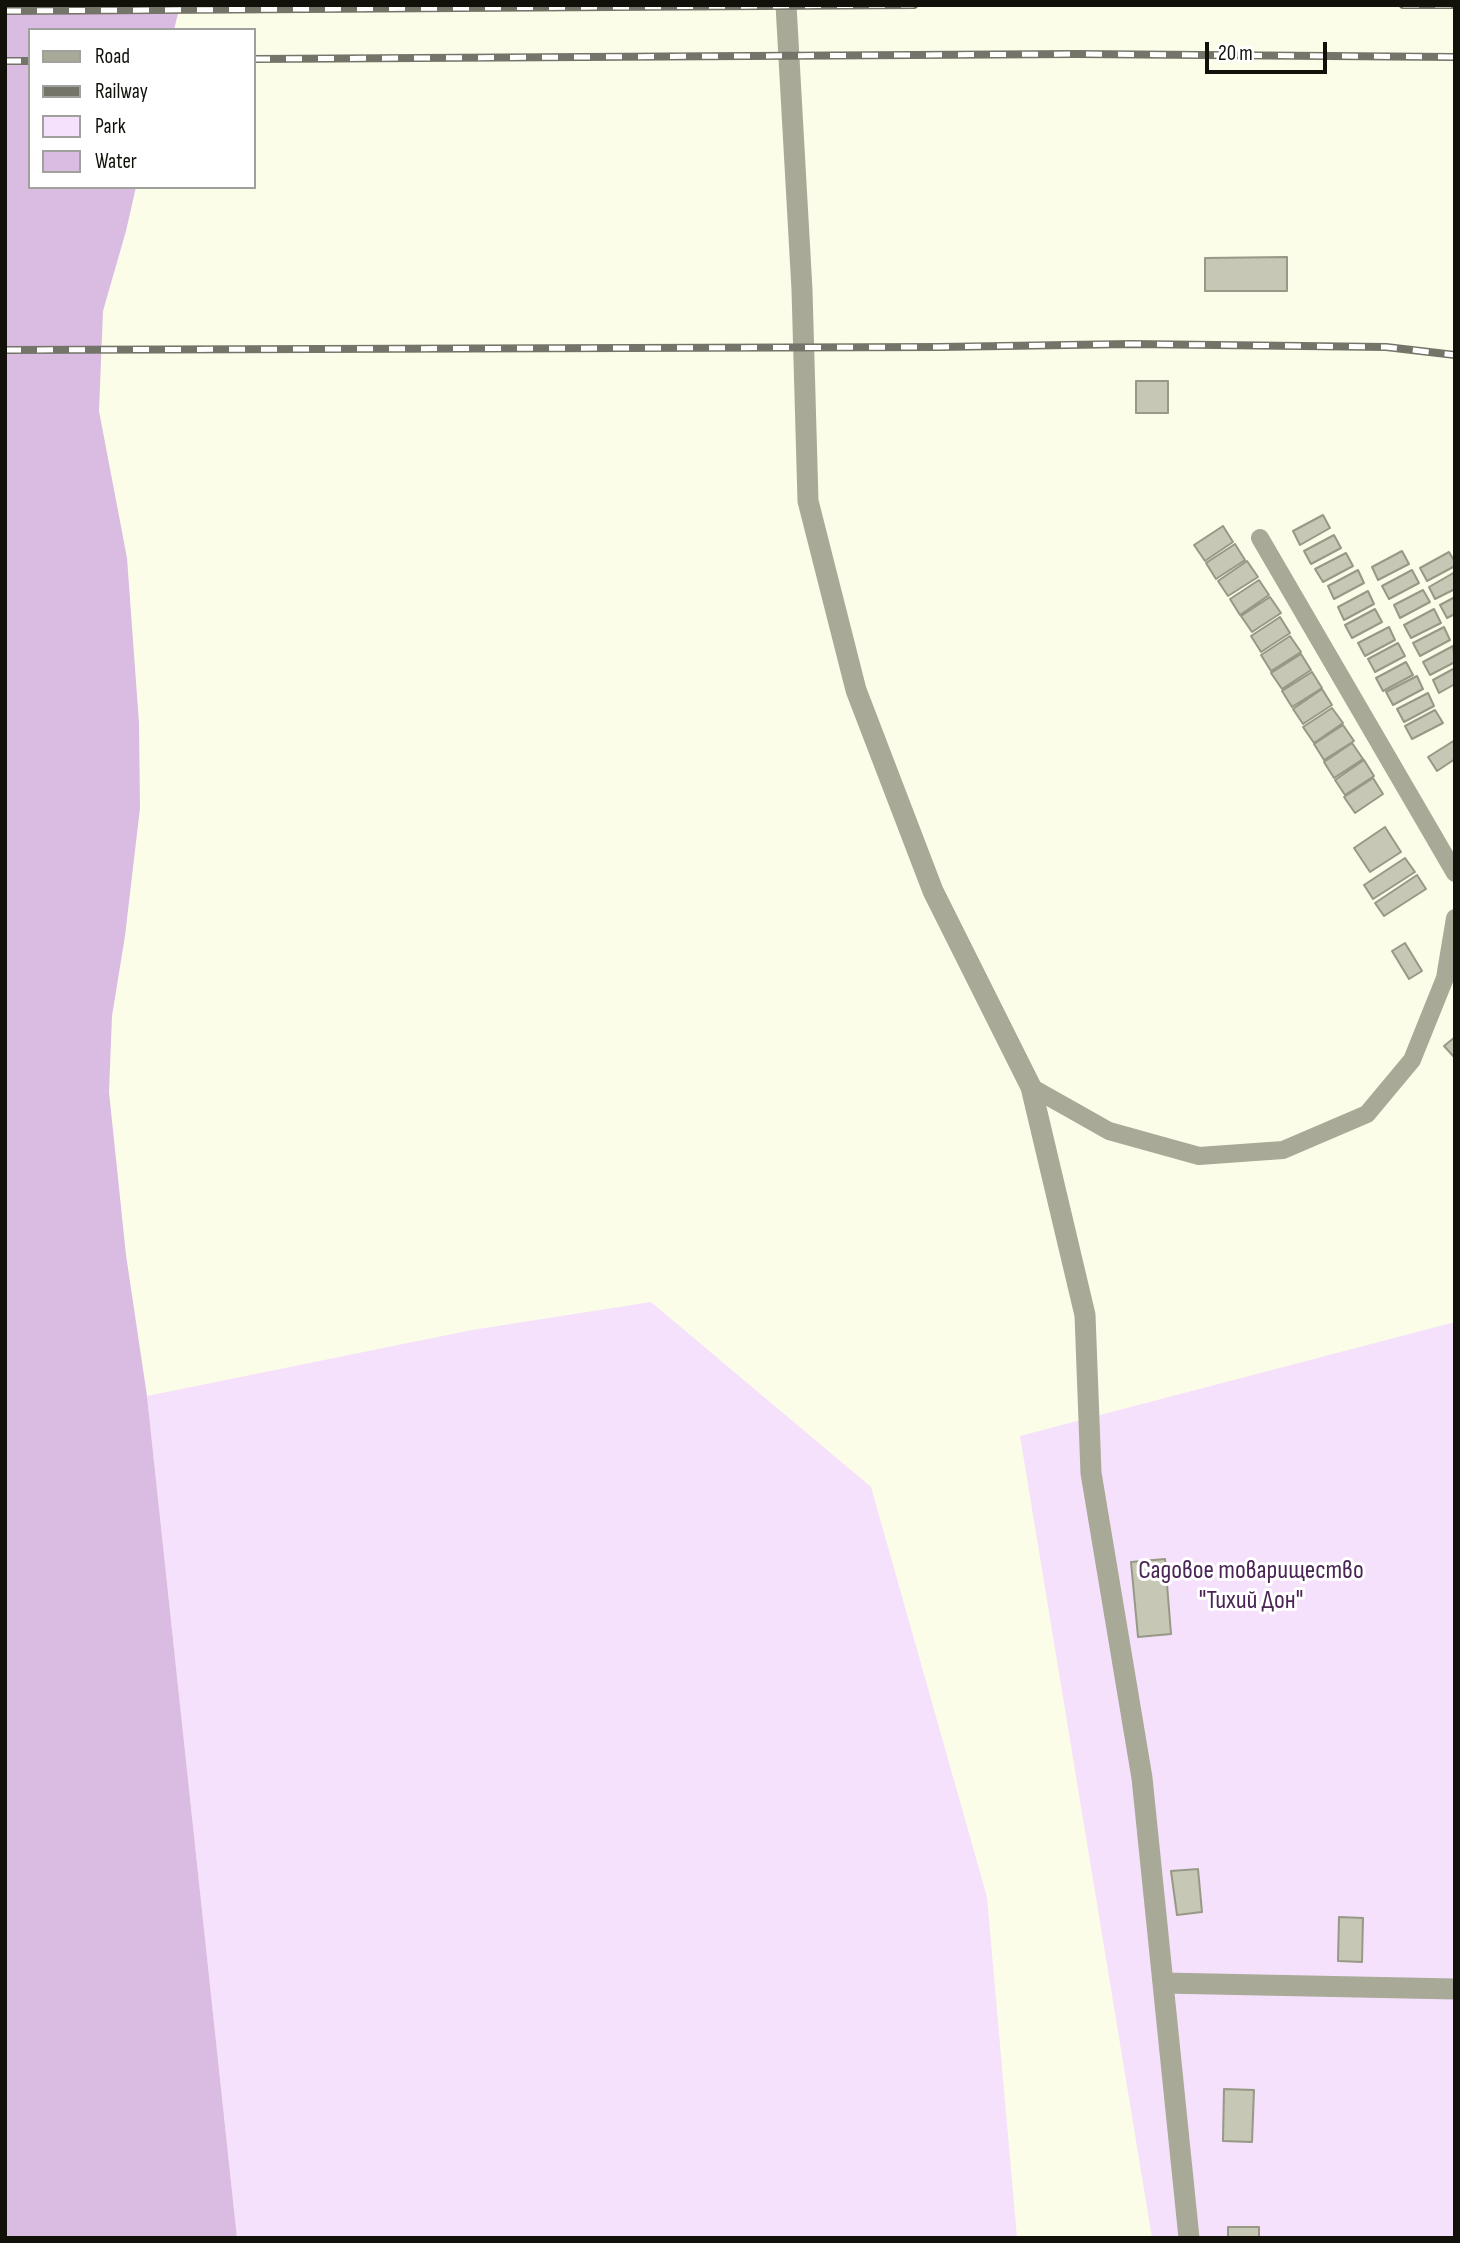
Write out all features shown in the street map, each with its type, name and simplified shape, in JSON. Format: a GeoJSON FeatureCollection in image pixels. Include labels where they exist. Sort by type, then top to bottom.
{"type":"FeatureCollection","features":[{"type":"Feature","properties":{"kind":"street"},"geometry":{"type":"LineString","coordinates":[[786,5],[802,290],[808,501],[856,690],[928,879],[1031,1087],[1085,1315],[1091,1473],[1142,1778],[1189,2238]]}},
{"type":"Feature","properties":{"kind":"street"},"geometry":{"type":"LineString","coordinates":[[1163,1983],[1455,1989]]}},
{"type":"Feature","properties":{"kind":"lane"},"geometry":{"type":"LineString","coordinates":[[1260,538],[1455,873]]}},
{"type":"Feature","properties":{"kind":"lane"},"geometry":{"type":"LineString","coordinates":[[1031,1087],[1109,1131],[1199,1157],[1283,1150],[1367,1114],[1412,1060],[1444,978],[1455,918]]}},
{"type":"Feature","properties":{"kind":"green space"},"geometry":{"type":"Polygon","coordinates":[[[651,1302],[871,1487],[987,1897],[1017,2238],[237,2238],[147,1396],[472,1330],[651,1302]]]}},
{"type":"Feature","properties":{"kind":"green space","name":"Садовое товарищество \"Тихий Дон\""},"geometry":{"type":"Polygon","coordinates":[[[1455,1322],[1455,2238],[1152,2238],[1020,1436],[1455,1322]]]}},
{"type":"Feature","properties":{"kind":"water"},"geometry":{"type":"Polygon","coordinates":[[[5,5],[180,5],[174,28],[28,28],[28,189],[136,189],[103,311],[99,411],[127,558],[139,723],[140,808],[125,936],[112,1016],[109,1092],[126,1255],[147,1396],[237,2238],[5,2238],[5,5]]]}},
{"type":"Feature","properties":{"kind":"building"},"geometry":{"type":"Polygon","coordinates":[[[1287,257],[1287,291],[1205,291],[1205,258],[1287,257]]]}},
{"type":"Feature","properties":{"kind":"building"},"geometry":{"type":"Polygon","coordinates":[[[1136,381],[1168,381],[1168,413],[1136,413],[1136,381]]]}},
{"type":"Feature","properties":{"kind":"building"},"geometry":{"type":"Polygon","coordinates":[[[1323,515],[1330,528],[1300,545],[1293,531],[1323,515]]]}},
{"type":"Feature","properties":{"kind":"building"},"geometry":{"type":"Polygon","coordinates":[[[1223,526],[1233,542],[1205,561],[1194,545],[1223,526]]]}},
{"type":"Feature","properties":{"kind":"building"},"geometry":{"type":"Polygon","coordinates":[[[1334,535],[1341,548],[1311,564],[1304,551],[1334,535]]]}},
{"type":"Feature","properties":{"kind":"building"},"geometry":{"type":"Polygon","coordinates":[[[1235,544],[1245,560],[1216,579],[1206,563],[1235,544]]]}},
{"type":"Feature","properties":{"kind":"building"},"geometry":{"type":"Polygon","coordinates":[[[1402,551],[1409,564],[1378,580],[1372,567],[1402,551]]]}},
{"type":"Feature","properties":{"kind":"building"},"geometry":{"type":"Polygon","coordinates":[[[1449,552],[1455,566],[1427,581],[1420,568],[1449,552]]]}},
{"type":"Feature","properties":{"kind":"building"},"geometry":{"type":"Polygon","coordinates":[[[1346,553],[1353,566],[1323,582],[1315,569],[1346,553]]]}},
{"type":"Feature","properties":{"kind":"building"},"geometry":{"type":"Polygon","coordinates":[[[1247,561],[1258,577],[1228,596],[1218,581],[1247,561]]]}},
{"type":"Feature","properties":{"kind":"building"},"geometry":{"type":"Polygon","coordinates":[[[1358,570],[1364,583],[1334,599],[1328,586],[1358,570]]]}},
{"type":"Feature","properties":{"kind":"building"},"geometry":{"type":"Polygon","coordinates":[[[1412,570],[1419,583],[1389,599],[1382,586],[1412,570]]]}},
{"type":"Feature","properties":{"kind":"building"},"geometry":{"type":"Polygon","coordinates":[[[1455,572],[1455,589],[1435,599],[1429,587],[1455,572]]]}},
{"type":"Feature","properties":{"kind":"building"},"geometry":{"type":"Polygon","coordinates":[[[1259,580],[1269,595],[1240,615],[1230,599],[1259,580]]]}},
{"type":"Feature","properties":{"kind":"building"},"geometry":{"type":"Polygon","coordinates":[[[1423,590],[1430,602],[1400,618],[1394,605],[1423,590]]]}},
{"type":"Feature","properties":{"kind":"building"},"geometry":{"type":"Polygon","coordinates":[[[1368,591],[1374,604],[1344,620],[1338,607],[1368,591]]]}},
{"type":"Feature","properties":{"kind":"building"},"geometry":{"type":"Polygon","coordinates":[[[1270,597],[1281,613],[1252,632],[1241,616],[1270,597]]]}},
{"type":"Feature","properties":{"kind":"building"},"geometry":{"type":"Polygon","coordinates":[[[1455,597],[1455,614],[1447,618],[1440,605],[1455,597]]]}},
{"type":"Feature","properties":{"kind":"building"},"geometry":{"type":"Polygon","coordinates":[[[1375,609],[1382,622],[1352,638],[1345,625],[1375,609]]]}},
{"type":"Feature","properties":{"kind":"building"},"geometry":{"type":"Polygon","coordinates":[[[1434,609],[1441,623],[1411,638],[1404,625],[1434,609]]]}},
{"type":"Feature","properties":{"kind":"building"},"geometry":{"type":"Polygon","coordinates":[[[1280,617],[1290,633],[1261,652],[1251,636],[1280,617]]]}},
{"type":"Feature","properties":{"kind":"building"},"geometry":{"type":"Polygon","coordinates":[[[1389,627],[1395,640],[1365,656],[1358,643],[1389,627]]]}},
{"type":"Feature","properties":{"kind":"building"},"geometry":{"type":"Polygon","coordinates":[[[1444,627],[1450,640],[1420,656],[1413,643],[1444,627]]]}},
{"type":"Feature","properties":{"kind":"building"},"geometry":{"type":"Polygon","coordinates":[[[1290,636],[1301,652],[1271,671],[1261,655],[1290,636]]]}},
{"type":"Feature","properties":{"kind":"building"},"geometry":{"type":"Polygon","coordinates":[[[1398,643],[1405,656],[1375,672],[1368,659],[1398,643]]]}},
{"type":"Feature","properties":{"kind":"building"},"geometry":{"type":"Polygon","coordinates":[[[1453,646],[1455,662],[1430,675],[1423,662],[1453,646]]]}},
{"type":"Feature","properties":{"kind":"building"},"geometry":{"type":"Polygon","coordinates":[[[1301,654],[1311,670],[1282,689],[1271,673],[1301,654]]]}},
{"type":"Feature","properties":{"kind":"building"},"geometry":{"type":"Polygon","coordinates":[[[1406,662],[1413,675],[1383,691],[1376,678],[1406,662]]]}},
{"type":"Feature","properties":{"kind":"building"},"geometry":{"type":"Polygon","coordinates":[[[1455,668],[1455,684],[1439,693],[1433,680],[1455,668]]]}},
{"type":"Feature","properties":{"kind":"building"},"geometry":{"type":"Polygon","coordinates":[[[1312,672],[1322,688],[1292,707],[1282,691],[1312,672]]]}},
{"type":"Feature","properties":{"kind":"building"},"geometry":{"type":"Polygon","coordinates":[[[1417,676],[1423,689],[1393,705],[1386,692],[1417,676]]]}},
{"type":"Feature","properties":{"kind":"building"},"geometry":{"type":"Polygon","coordinates":[[[1322,689],[1332,705],[1303,724],[1293,709],[1322,689]]]}},
{"type":"Feature","properties":{"kind":"building"},"geometry":{"type":"Polygon","coordinates":[[[1428,693],[1434,706],[1404,722],[1397,709],[1428,693]]]}},
{"type":"Feature","properties":{"kind":"building"},"geometry":{"type":"Polygon","coordinates":[[[1332,708],[1343,723],[1314,743],[1303,727],[1332,708]]]}},
{"type":"Feature","properties":{"kind":"building"},"geometry":{"type":"Polygon","coordinates":[[[1435,710],[1443,723],[1412,739],[1405,726],[1435,710]]]}},
{"type":"Feature","properties":{"kind":"building"},"geometry":{"type":"Polygon","coordinates":[[[1343,725],[1354,741],[1324,760],[1314,744],[1343,725]]]}},
{"type":"Feature","properties":{"kind":"building"},"geometry":{"type":"Polygon","coordinates":[[[1455,740],[1455,759],[1437,771],[1428,757],[1455,740]]]}},
{"type":"Feature","properties":{"kind":"building"},"geometry":{"type":"Polygon","coordinates":[[[1352,743],[1363,759],[1334,778],[1324,762],[1352,743]]]}},
{"type":"Feature","properties":{"kind":"building"},"geometry":{"type":"Polygon","coordinates":[[[1364,760],[1374,776],[1345,795],[1335,780],[1364,760]]]}},
{"type":"Feature","properties":{"kind":"building"},"geometry":{"type":"Polygon","coordinates":[[[1373,778],[1383,794],[1355,813],[1344,797],[1373,778]]]}},
{"type":"Feature","properties":{"kind":"building"},"geometry":{"type":"Polygon","coordinates":[[[1385,827],[1401,852],[1370,872],[1354,848],[1385,827]]]}},
{"type":"Feature","properties":{"kind":"building"},"geometry":{"type":"Polygon","coordinates":[[[1405,858],[1415,872],[1373,899],[1364,885],[1405,858]]]}},
{"type":"Feature","properties":{"kind":"building"},"geometry":{"type":"Polygon","coordinates":[[[1417,875],[1426,889],[1384,916],[1375,903],[1417,875]]]}},
{"type":"Feature","properties":{"kind":"building"},"geometry":{"type":"Polygon","coordinates":[[[1405,943],[1422,971],[1409,979],[1392,951],[1405,943]]]}},
{"type":"Feature","properties":{"kind":"building"},"geometry":{"type":"Polygon","coordinates":[[[1455,1037],[1455,1058],[1444,1046],[1455,1037]]]}},
{"type":"Feature","properties":{"kind":"building"},"geometry":{"type":"Polygon","coordinates":[[[1165,1559],[1171,1634],[1138,1637],[1131,1562],[1165,1559]]]}},
{"type":"Feature","properties":{"kind":"building"},"geometry":{"type":"Polygon","coordinates":[[[1198,1869],[1202,1912],[1177,1915],[1171,1871],[1198,1869]]]}},
{"type":"Feature","properties":{"kind":"building"},"geometry":{"type":"Polygon","coordinates":[[[1339,1917],[1363,1918],[1362,1962],[1338,1961],[1339,1917]]]}},
{"type":"Feature","properties":{"kind":"building"},"geometry":{"type":"Polygon","coordinates":[[[1224,2089],[1254,2090],[1252,2142],[1223,2141],[1224,2089]]]}},
{"type":"Feature","properties":{"kind":"building"},"geometry":{"type":"Polygon","coordinates":[[[1228,2227],[1259,2227],[1259,2238],[1228,2238],[1228,2227]]]}},
{"type":"Feature","properties":{"kind":"railway"},"geometry":{"type":"LineString","coordinates":[[5,11],[914,5]]}},
{"type":"Feature","properties":{"kind":"railway"},"geometry":{"type":"LineString","coordinates":[[1403,5],[1455,5]]}},
{"type":"Feature","properties":{"kind":"railway"},"geometry":{"type":"LineString","coordinates":[[256,59],[1076,54],[1455,57]]}},
{"type":"Feature","properties":{"kind":"railway"},"geometry":{"type":"LineString","coordinates":[[5,61],[28,61]]}},
{"type":"Feature","properties":{"kind":"railway"},"geometry":{"type":"LineString","coordinates":[[5,350],[1131,344],[1386,347],[1455,355]]}}]}
